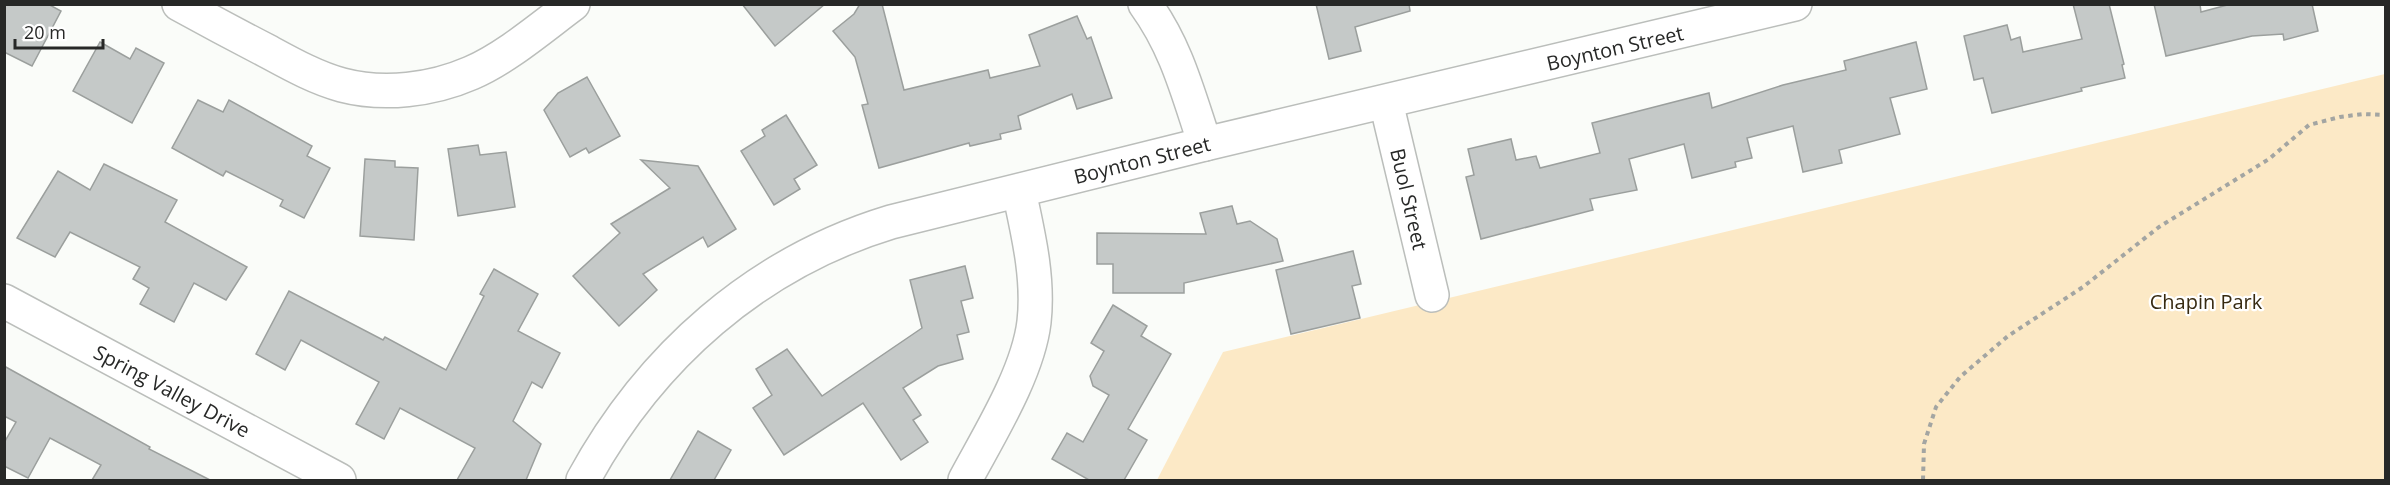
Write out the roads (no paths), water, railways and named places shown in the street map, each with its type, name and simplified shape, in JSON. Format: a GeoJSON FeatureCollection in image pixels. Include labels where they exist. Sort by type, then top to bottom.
{"type":"FeatureCollection","features":[{"type":"Feature","properties":{"kind":"street"},"geometry":{"type":"LineString","coordinates":[[179,4],[305,71],[343,85],[388,90],[414,89],[445,83],[473,72],[506,52],[573,4]]}},
{"type":"Feature","properties":{"kind":"street"},"geometry":{"type":"LineString","coordinates":[[1145,4],[1163,29],[1181,72],[1204,144]]}},
{"type":"Feature","properties":{"kind":"street","name":"Boynton Street"},"geometry":{"type":"LineString","coordinates":[[583,480],[604,442],[640,393],[673,356],[724,310],[768,279],[812,252],[853,234],[1204,144],[1795,4]]}},
{"type":"Feature","properties":{"kind":"street","name":"Buol Street"},"geometry":{"type":"LineString","coordinates":[[1386,102],[1432,296]]}},
{"type":"Feature","properties":{"kind":"street"},"geometry":{"type":"LineString","coordinates":[[965,480],[1014,387],[1034,322],[1035,281],[1031,246],[1019,191]]}},
{"type":"Feature","properties":{"kind":"street","name":"Spring Valley Drive"},"geometry":{"type":"LineString","coordinates":[[4,301],[339,480]]}},
{"type":"Feature","properties":{"kind":"park label","name":"Chapin Park"},"geometry":{"type":"Point","coordinates":[2206,301]}}]}
